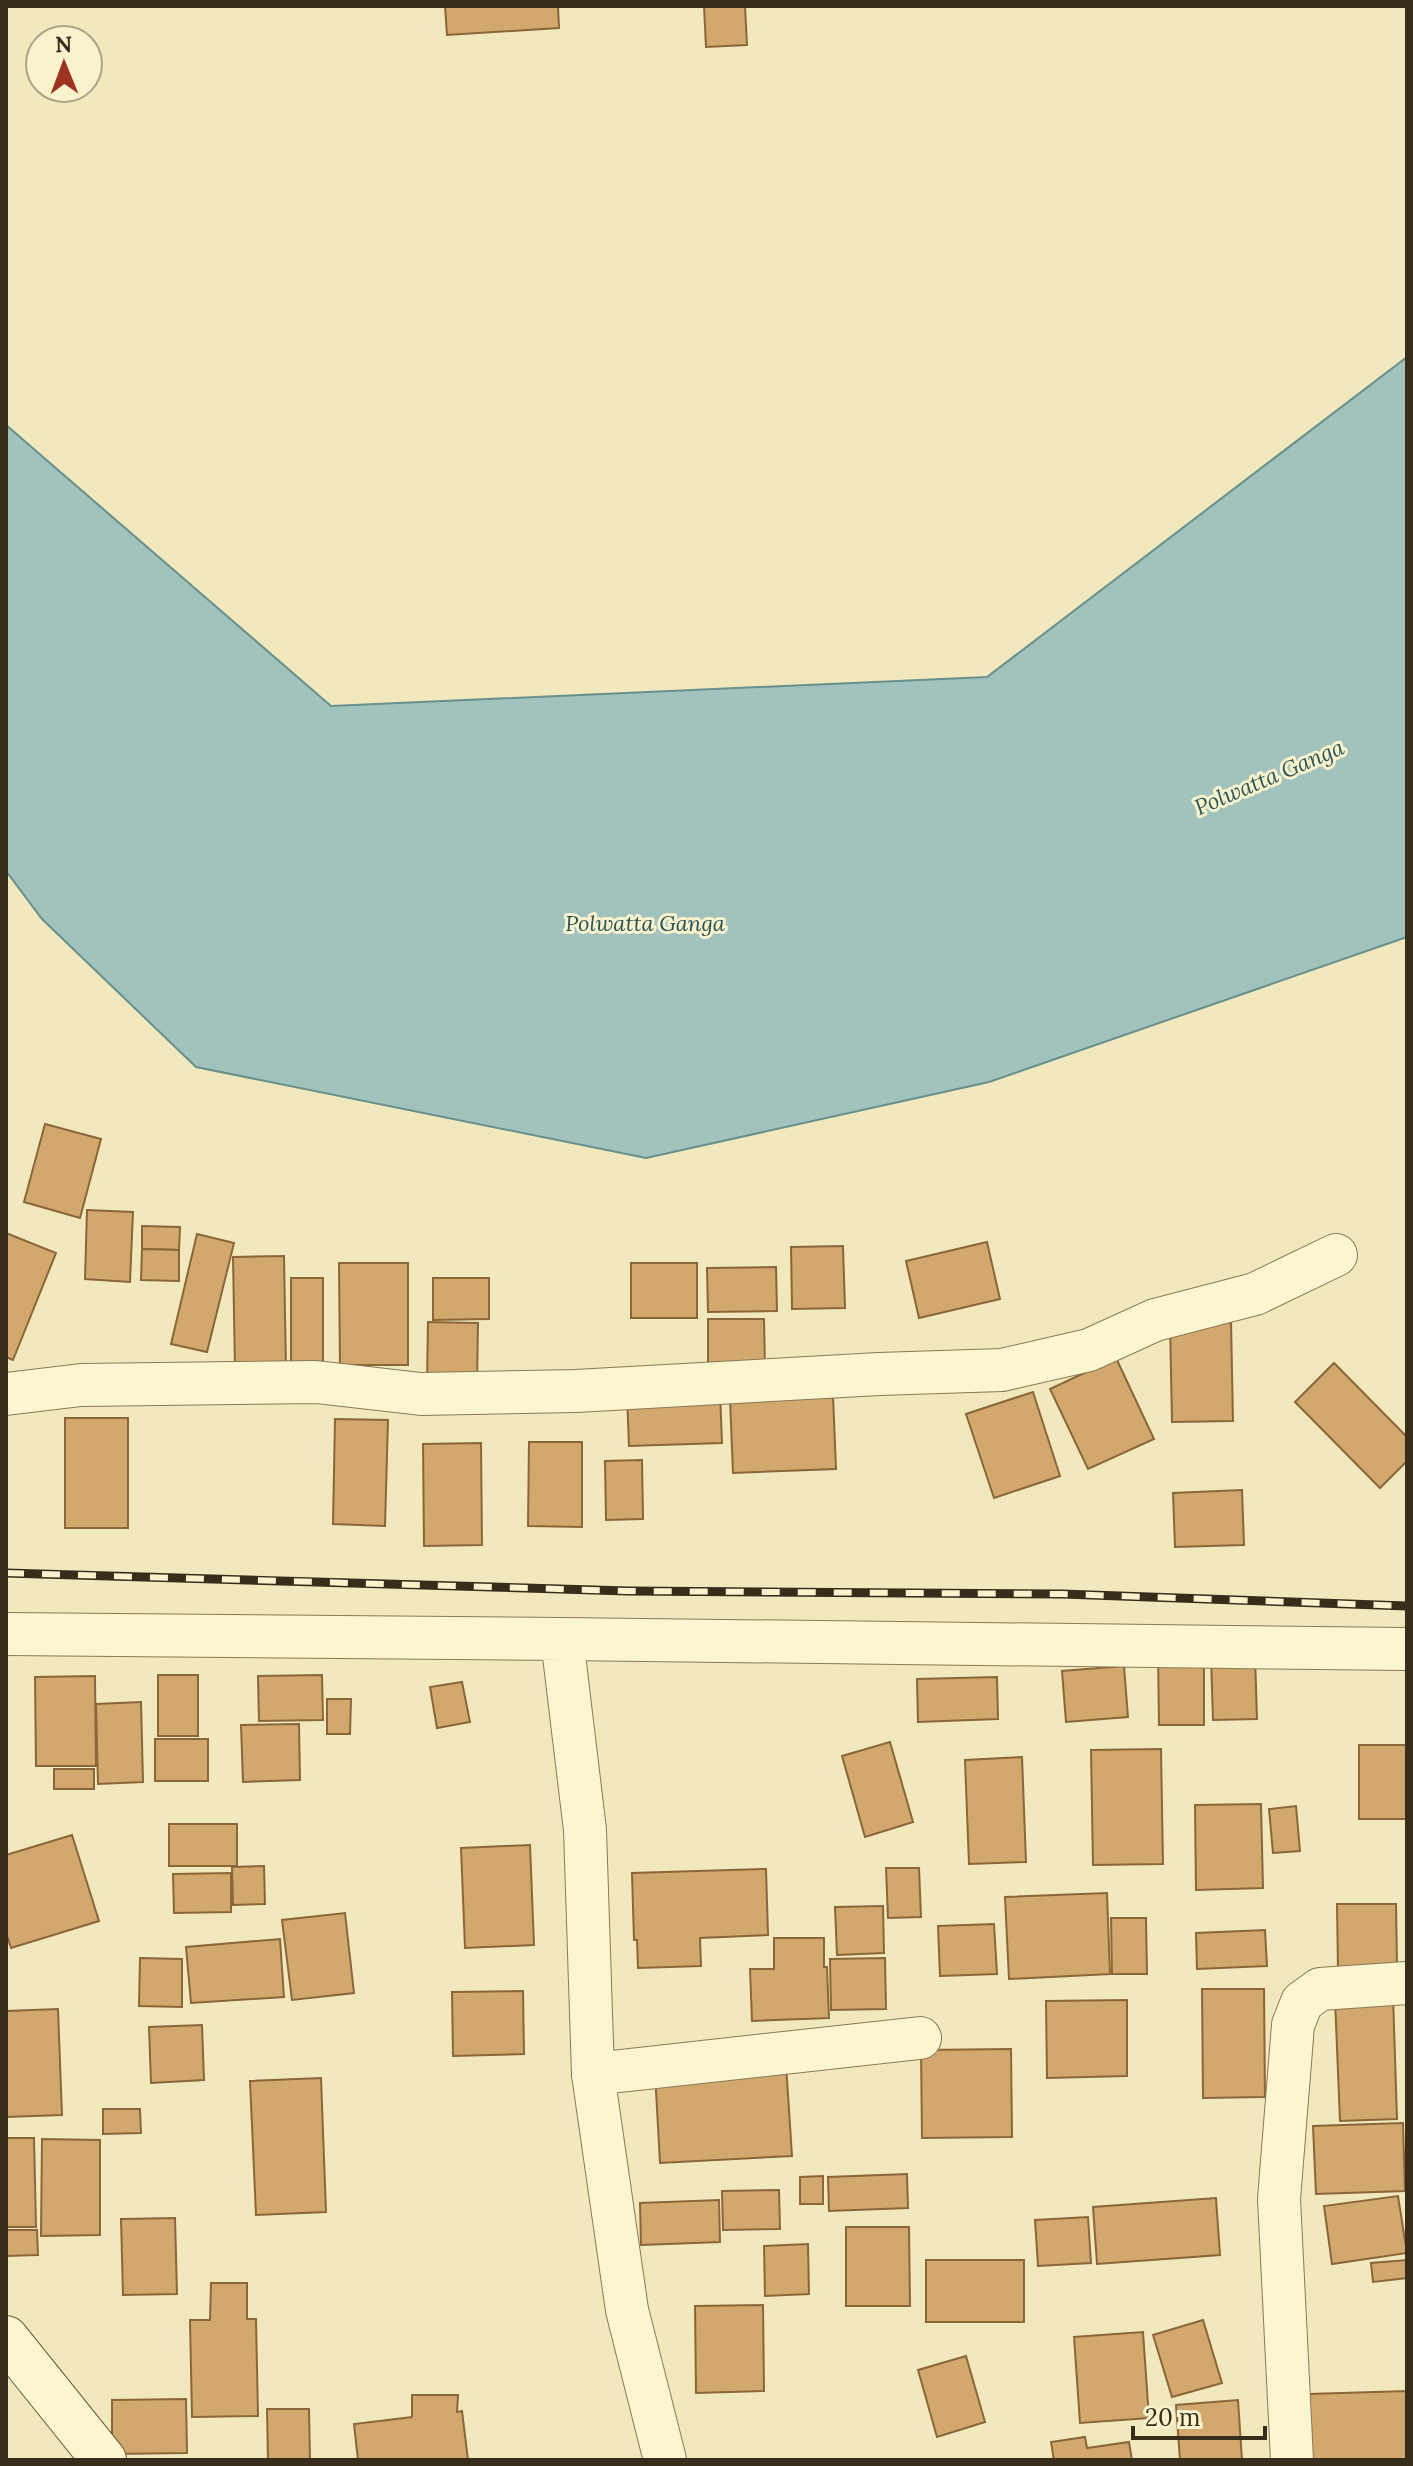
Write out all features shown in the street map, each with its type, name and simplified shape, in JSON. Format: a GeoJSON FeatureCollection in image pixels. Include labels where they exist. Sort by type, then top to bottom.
{"type":"FeatureCollection","features":[{"type":"Feature","properties":{"kind":"main road"},"geometry":{"type":"LineString","coordinates":[[6,2338],[104,2460]]}},
{"type":"Feature","properties":{"kind":"street"},"geometry":{"type":"LineString","coordinates":[[6,1394],[81,1385],[224,1382],[316,1382],[421,1394],[576,1391],[1002,1370],[1089,1350],[1155,1320],[1255,1294],[1336,1255]]}},
{"type":"Feature","properties":{"kind":"street"},"geometry":{"type":"LineString","coordinates":[[6,1634],[1407,1649]]}},
{"type":"Feature","properties":{"kind":"street"},"geometry":{"type":"LineString","coordinates":[[562,1639],[585,1830],[593,2074],[627,2310],[665,2460]]}},
{"type":"Feature","properties":{"kind":"street"},"geometry":{"type":"LineString","coordinates":[[1292,2460],[1279,2199],[1293,2025],[1302,2002],[1320,1989],[1407,1983]]}},
{"type":"Feature","properties":{"kind":"street"},"geometry":{"type":"LineString","coordinates":[[593,2074],[920,2038]]}},
{"type":"Feature","properties":{"kind":"water","name":"Polwatta Ganga"},"geometry":{"type":"Polygon","coordinates":[[[1407,357],[1407,937],[989,1082],[646,1158],[196,1067],[42,919],[6,871],[6,425],[331,706],[987,677],[1407,357]]]}},
{"type":"Feature","properties":{"kind":"building"},"geometry":{"type":"Polygon","coordinates":[[[445,6],[558,6],[559,28],[447,35],[445,6]]]}},
{"type":"Feature","properties":{"kind":"building"},"geometry":{"type":"Polygon","coordinates":[[[704,6],[745,6],[747,45],[706,47],[704,6]]]}},
{"type":"Feature","properties":{"kind":"building"},"geometry":{"type":"Polygon","coordinates":[[[45,1124],[101,1139],[80,1218],[24,1202],[45,1124]]]}},
{"type":"Feature","properties":{"kind":"building"},"geometry":{"type":"Polygon","coordinates":[[[87,1210],[133,1212],[130,1282],[85,1279],[87,1210]]]}},
{"type":"Feature","properties":{"kind":"building"},"geometry":{"type":"Polygon","coordinates":[[[142,1226],[180,1227],[179,1250],[142,1249],[142,1226]]]}},
{"type":"Feature","properties":{"kind":"building"},"geometry":{"type":"Polygon","coordinates":[[[6,1233],[56,1253],[13,1360],[6,1357],[6,1233]]]}},
{"type":"Feature","properties":{"kind":"building"},"geometry":{"type":"Polygon","coordinates":[[[197,1234],[234,1243],[207,1352],[171,1344],[197,1234]]]}},
{"type":"Feature","properties":{"kind":"building"},"geometry":{"type":"Polygon","coordinates":[[[987,1242],[1000,1299],[919,1318],[906,1261],[987,1242]]]}},
{"type":"Feature","properties":{"kind":"building"},"geometry":{"type":"Polygon","coordinates":[[[843,1246],[845,1308],[792,1309],[791,1247],[843,1246]]]}},
{"type":"Feature","properties":{"kind":"building"},"geometry":{"type":"Polygon","coordinates":[[[142,1249],[179,1250],[179,1281],[141,1280],[142,1249]]]}},
{"type":"Feature","properties":{"kind":"building"},"geometry":{"type":"Polygon","coordinates":[[[284,1256],[286,1369],[235,1369],[233,1257],[284,1256]]]}},
{"type":"Feature","properties":{"kind":"building"},"geometry":{"type":"Polygon","coordinates":[[[339,1263],[408,1263],[408,1365],[340,1365],[339,1263]]]}},
{"type":"Feature","properties":{"kind":"building"},"geometry":{"type":"Polygon","coordinates":[[[631,1263],[697,1263],[697,1318],[631,1318],[631,1263]]]}},
{"type":"Feature","properties":{"kind":"building"},"geometry":{"type":"Polygon","coordinates":[[[776,1267],[777,1311],[708,1312],[707,1268],[776,1267]]]}},
{"type":"Feature","properties":{"kind":"building"},"geometry":{"type":"Polygon","coordinates":[[[291,1278],[323,1278],[323,1367],[291,1367],[291,1278]]]}},
{"type":"Feature","properties":{"kind":"building"},"geometry":{"type":"Polygon","coordinates":[[[433,1278],[489,1278],[489,1319],[433,1320],[433,1278]]]}},
{"type":"Feature","properties":{"kind":"building"},"geometry":{"type":"Polygon","coordinates":[[[708,1319],[764,1319],[765,1370],[708,1370],[708,1319]]]}},
{"type":"Feature","properties":{"kind":"building"},"geometry":{"type":"Polygon","coordinates":[[[428,1322],[478,1323],[477,1384],[427,1384],[428,1322]]]}},
{"type":"Feature","properties":{"kind":"building"},"geometry":{"type":"Polygon","coordinates":[[[1231,1322],[1233,1421],[1172,1422],[1170,1323],[1231,1322]]]}},
{"type":"Feature","properties":{"kind":"building"},"geometry":{"type":"Polygon","coordinates":[[[1116,1358],[1154,1439],[1088,1469],[1050,1389],[1116,1358]]]}},
{"type":"Feature","properties":{"kind":"building"},"geometry":{"type":"Polygon","coordinates":[[[1334,1363],[1407,1437],[1407,1461],[1380,1488],[1295,1402],[1334,1363]]]}},
{"type":"Feature","properties":{"kind":"building"},"geometry":{"type":"Polygon","coordinates":[[[720,1392],[722,1443],[629,1446],[627,1396],[720,1392]]]}},
{"type":"Feature","properties":{"kind":"building"},"geometry":{"type":"Polygon","coordinates":[[[1033,1392],[1060,1476],[994,1498],[966,1414],[1033,1392]]]}},
{"type":"Feature","properties":{"kind":"building"},"geometry":{"type":"Polygon","coordinates":[[[833,1395],[836,1469],[733,1473],[730,1399],[833,1395]]]}},
{"type":"Feature","properties":{"kind":"building"},"geometry":{"type":"Polygon","coordinates":[[[65,1418],[128,1418],[128,1528],[65,1528],[65,1418]]]}},
{"type":"Feature","properties":{"kind":"building"},"geometry":{"type":"Polygon","coordinates":[[[335,1419],[388,1420],[385,1526],[333,1524],[335,1419]]]}},
{"type":"Feature","properties":{"kind":"building"},"geometry":{"type":"Polygon","coordinates":[[[529,1442],[582,1442],[582,1527],[528,1526],[529,1442]]]}},
{"type":"Feature","properties":{"kind":"building"},"geometry":{"type":"Polygon","coordinates":[[[481,1443],[482,1545],[424,1546],[423,1444],[481,1443]]]}},
{"type":"Feature","properties":{"kind":"building"},"geometry":{"type":"Polygon","coordinates":[[[642,1460],[643,1519],[606,1520],[605,1461],[642,1460]]]}},
{"type":"Feature","properties":{"kind":"building"},"geometry":{"type":"Polygon","coordinates":[[[1242,1490],[1244,1545],[1175,1547],[1173,1493],[1242,1490]]]}},
{"type":"Feature","properties":{"kind":"building"},"geometry":{"type":"Polygon","coordinates":[[[1158,1653],[1204,1653],[1204,1725],[1159,1725],[1158,1653]]]}},
{"type":"Feature","properties":{"kind":"building"},"geometry":{"type":"Polygon","coordinates":[[[1255,1655],[1257,1719],[1213,1720],[1211,1657],[1255,1655]]]}},
{"type":"Feature","properties":{"kind":"building"},"geometry":{"type":"Polygon","coordinates":[[[1124,1666],[1128,1717],[1066,1722],[1062,1671],[1124,1666]]]}},
{"type":"Feature","properties":{"kind":"building"},"geometry":{"type":"Polygon","coordinates":[[[158,1675],[198,1675],[198,1736],[158,1736],[158,1675]]]}},
{"type":"Feature","properties":{"kind":"building"},"geometry":{"type":"Polygon","coordinates":[[[322,1675],[323,1720],[259,1721],[258,1676],[322,1675]]]}},
{"type":"Feature","properties":{"kind":"building"},"geometry":{"type":"Polygon","coordinates":[[[95,1676],[96,1766],[36,1766],[35,1677],[95,1676]]]}},
{"type":"Feature","properties":{"kind":"building"},"geometry":{"type":"Polygon","coordinates":[[[997,1677],[998,1719],[918,1722],[917,1679],[997,1677]]]}},
{"type":"Feature","properties":{"kind":"building"},"geometry":{"type":"Polygon","coordinates":[[[462,1682],[470,1722],[437,1728],[430,1687],[462,1682]]]}},
{"type":"Feature","properties":{"kind":"building"},"geometry":{"type":"Polygon","coordinates":[[[327,1699],[351,1699],[350,1734],[327,1734],[327,1699]]]}},
{"type":"Feature","properties":{"kind":"building"},"geometry":{"type":"Polygon","coordinates":[[[141,1702],[143,1782],[98,1784],[96,1704],[141,1702]]]}},
{"type":"Feature","properties":{"kind":"building"},"geometry":{"type":"Polygon","coordinates":[[[299,1724],[300,1780],[243,1782],[241,1725],[299,1724]]]}},
{"type":"Feature","properties":{"kind":"building"},"geometry":{"type":"Polygon","coordinates":[[[155,1739],[208,1739],[208,1781],[155,1781],[155,1739]]]}},
{"type":"Feature","properties":{"kind":"building"},"geometry":{"type":"Polygon","coordinates":[[[890,1742],[913,1822],[865,1837],[842,1756],[890,1742]]]}},
{"type":"Feature","properties":{"kind":"building"},"geometry":{"type":"Polygon","coordinates":[[[1359,1745],[1407,1745],[1407,1819],[1359,1819],[1359,1745]]]}},
{"type":"Feature","properties":{"kind":"building"},"geometry":{"type":"Polygon","coordinates":[[[1161,1749],[1163,1864],[1093,1865],[1091,1750],[1161,1749]]]}},
{"type":"Feature","properties":{"kind":"building"},"geometry":{"type":"Polygon","coordinates":[[[1022,1757],[1026,1862],[969,1864],[965,1760],[1022,1757]]]}},
{"type":"Feature","properties":{"kind":"building"},"geometry":{"type":"Polygon","coordinates":[[[54,1769],[94,1769],[94,1789],[54,1789],[54,1769]]]}},
{"type":"Feature","properties":{"kind":"building"},"geometry":{"type":"Polygon","coordinates":[[[1261,1804],[1263,1888],[1196,1890],[1195,1805],[1261,1804]]]}},
{"type":"Feature","properties":{"kind":"building"},"geometry":{"type":"Polygon","coordinates":[[[1296,1806],[1300,1851],[1273,1853],[1269,1809],[1296,1806]]]}},
{"type":"Feature","properties":{"kind":"building"},"geometry":{"type":"Polygon","coordinates":[[[169,1824],[237,1824],[237,1866],[169,1866],[169,1824]]]}},
{"type":"Feature","properties":{"kind":"building"},"geometry":{"type":"Polygon","coordinates":[[[72,1835],[99,1921],[11,1948],[6,1933],[6,1855],[72,1835]]]}},
{"type":"Feature","properties":{"kind":"building"},"geometry":{"type":"Polygon","coordinates":[[[530,1845],[534,1945],[465,1948],[461,1848],[530,1845]]]}},
{"type":"Feature","properties":{"kind":"building"},"geometry":{"type":"Polygon","coordinates":[[[264,1866],[265,1904],[233,1905],[232,1867],[264,1866]]]}},
{"type":"Feature","properties":{"kind":"building"},"geometry":{"type":"Polygon","coordinates":[[[886,1868],[919,1868],[921,1917],[888,1918],[886,1868]]]}},
{"type":"Feature","properties":{"kind":"building"},"geometry":{"type":"Polygon","coordinates":[[[766,1869],[768,1935],[700,1938],[701,1966],[638,1968],[632,1873],[766,1869]]]}},
{"type":"Feature","properties":{"kind":"building"},"geometry":{"type":"Polygon","coordinates":[[[231,1873],[231,1912],[174,1913],[173,1874],[231,1873]]]}},
{"type":"Feature","properties":{"kind":"building"},"geometry":{"type":"Polygon","coordinates":[[[1107,1893],[1110,1974],[1009,1979],[1005,1897],[1107,1893]]]}},
{"type":"Feature","properties":{"kind":"building"},"geometry":{"type":"Polygon","coordinates":[[[1337,1904],[1396,1904],[1397,1968],[1338,1969],[1337,1904]]]}},
{"type":"Feature","properties":{"kind":"building"},"geometry":{"type":"Polygon","coordinates":[[[883,1906],[884,1953],[837,1955],[835,1907],[883,1906]]]}},
{"type":"Feature","properties":{"kind":"building"},"geometry":{"type":"Polygon","coordinates":[[[345,1913],[354,1993],[292,2000],[282,1920],[345,1913]]]}},
{"type":"Feature","properties":{"kind":"building"},"geometry":{"type":"Polygon","coordinates":[[[1111,1918],[1146,1918],[1147,1974],[1112,1974],[1111,1918]]]}},
{"type":"Feature","properties":{"kind":"building"},"geometry":{"type":"Polygon","coordinates":[[[994,1924],[997,1974],[940,1976],[938,1926],[994,1924]]]}},
{"type":"Feature","properties":{"kind":"building"},"geometry":{"type":"Polygon","coordinates":[[[1265,1930],[1267,1966],[1197,1969],[1196,1933],[1265,1930]]]}},
{"type":"Feature","properties":{"kind":"building"},"geometry":{"type":"Polygon","coordinates":[[[774,1938],[824,1938],[829,2018],[752,2021],[750,1969],[774,1969],[774,1938]]]}},
{"type":"Feature","properties":{"kind":"building"},"geometry":{"type":"Polygon","coordinates":[[[280,1939],[284,1997],[191,2003],[186,1947],[280,1939]]]}},
{"type":"Feature","properties":{"kind":"building"},"geometry":{"type":"Polygon","coordinates":[[[140,1958],[182,1959],[182,2007],[139,2006],[140,1958]]]}},
{"type":"Feature","properties":{"kind":"building"},"geometry":{"type":"Polygon","coordinates":[[[885,1958],[886,2009],[831,2010],[830,1959],[885,1958]]]}},
{"type":"Feature","properties":{"kind":"building"},"geometry":{"type":"Polygon","coordinates":[[[1202,1989],[1264,1989],[1265,2097],[1203,2098],[1202,1989]]]}},
{"type":"Feature","properties":{"kind":"building"},"geometry":{"type":"Polygon","coordinates":[[[523,1991],[524,2054],[453,2056],[452,1992],[523,1991]]]}},
{"type":"Feature","properties":{"kind":"building"},"geometry":{"type":"Polygon","coordinates":[[[1393,1996],[1397,2119],[1340,2121],[1335,1999],[1393,1996]]]}},
{"type":"Feature","properties":{"kind":"building"},"geometry":{"type":"Polygon","coordinates":[[[1127,2000],[1127,2076],[1047,2078],[1046,2001],[1127,2000]]]}},
{"type":"Feature","properties":{"kind":"building"},"geometry":{"type":"Polygon","coordinates":[[[58,2009],[62,2115],[6,2117],[6,2011],[58,2009]]]}},
{"type":"Feature","properties":{"kind":"building"},"geometry":{"type":"Polygon","coordinates":[[[202,2025],[204,2080],[151,2083],[149,2027],[202,2025]]]}},
{"type":"Feature","properties":{"kind":"building"},"geometry":{"type":"Polygon","coordinates":[[[1011,2049],[1012,2137],[922,2138],[921,2050],[1011,2049]]]}},
{"type":"Feature","properties":{"kind":"building"},"geometry":{"type":"Polygon","coordinates":[[[786,2064],[792,2156],[660,2163],[655,2073],[786,2064]]]}},
{"type":"Feature","properties":{"kind":"building"},"geometry":{"type":"Polygon","coordinates":[[[321,2078],[326,2212],[256,2215],[250,2081],[321,2078]]]}},
{"type":"Feature","properties":{"kind":"building"},"geometry":{"type":"Polygon","coordinates":[[[103,2109],[140,2109],[141,2133],[103,2134],[103,2109]]]}},
{"type":"Feature","properties":{"kind":"building"},"geometry":{"type":"Polygon","coordinates":[[[1403,2123],[1405,2191],[1316,2194],[1313,2126],[1403,2123]]]}},
{"type":"Feature","properties":{"kind":"building"},"geometry":{"type":"Polygon","coordinates":[[[6,2138],[34,2138],[36,2227],[6,2227],[6,2138]]]}},
{"type":"Feature","properties":{"kind":"building"},"geometry":{"type":"Polygon","coordinates":[[[42,2139],[100,2140],[100,2235],[41,2236],[42,2139]]]}},
{"type":"Feature","properties":{"kind":"building"},"geometry":{"type":"Polygon","coordinates":[[[907,2174],[908,2208],[829,2211],[828,2177],[907,2174]]]}},
{"type":"Feature","properties":{"kind":"building"},"geometry":{"type":"Polygon","coordinates":[[[823,2176],[823,2204],[800,2204],[800,2177],[823,2176]]]}},
{"type":"Feature","properties":{"kind":"building"},"geometry":{"type":"Polygon","coordinates":[[[779,2190],[780,2229],[723,2230],[722,2191],[779,2190]]]}},
{"type":"Feature","properties":{"kind":"building"},"geometry":{"type":"Polygon","coordinates":[[[1398,2196],[1407,2253],[1332,2264],[1324,2206],[1398,2196]]]}},
{"type":"Feature","properties":{"kind":"building"},"geometry":{"type":"Polygon","coordinates":[[[1216,2198],[1220,2255],[1097,2264],[1093,2207],[1216,2198]]]}},
{"type":"Feature","properties":{"kind":"building"},"geometry":{"type":"Polygon","coordinates":[[[719,2200],[720,2242],[641,2245],[640,2203],[719,2200]]]}},
{"type":"Feature","properties":{"kind":"building"},"geometry":{"type":"Polygon","coordinates":[[[1088,2217],[1091,2263],[1038,2266],[1035,2220],[1088,2217]]]}},
{"type":"Feature","properties":{"kind":"building"},"geometry":{"type":"Polygon","coordinates":[[[175,2218],[177,2294],[123,2295],[121,2219],[175,2218]]]}},
{"type":"Feature","properties":{"kind":"building"},"geometry":{"type":"Polygon","coordinates":[[[846,2227],[909,2227],[910,2306],[846,2306],[846,2227]]]}},
{"type":"Feature","properties":{"kind":"building"},"geometry":{"type":"Polygon","coordinates":[[[6,2230],[37,2230],[38,2255],[6,2256],[6,2230]]]}},
{"type":"Feature","properties":{"kind":"building"},"geometry":{"type":"Polygon","coordinates":[[[808,2244],[809,2294],[765,2296],[764,2246],[808,2244]]]}},
{"type":"Feature","properties":{"kind":"building"},"geometry":{"type":"Polygon","coordinates":[[[926,2260],[1024,2260],[1024,2322],[926,2322],[926,2260]]]}},
{"type":"Feature","properties":{"kind":"building"},"geometry":{"type":"Polygon","coordinates":[[[1407,2260],[1407,2278],[1373,2282],[1371,2263],[1407,2260]]]}},
{"type":"Feature","properties":{"kind":"building"},"geometry":{"type":"Polygon","coordinates":[[[211,2283],[247,2283],[247,2319],[256,2319],[258,2416],[192,2417],[190,2320],[210,2320],[211,2283]]]}},
{"type":"Feature","properties":{"kind":"building"},"geometry":{"type":"Polygon","coordinates":[[[763,2305],[764,2391],[696,2393],[695,2306],[763,2305]]]}},
{"type":"Feature","properties":{"kind":"building"},"geometry":{"type":"Polygon","coordinates":[[[1203,2320],[1222,2383],[1172,2397],[1153,2335],[1203,2320]]]}},
{"type":"Feature","properties":{"kind":"building"},"geometry":{"type":"Polygon","coordinates":[[[1143,2332],[1149,2418],[1080,2423],[1074,2337],[1143,2332]]]}},
{"type":"Feature","properties":{"kind":"building"},"geometry":{"type":"Polygon","coordinates":[[[966,2356],[985,2422],[937,2437],[918,2370],[966,2356]]]}},
{"type":"Feature","properties":{"kind":"building"},"geometry":{"type":"Polygon","coordinates":[[[1407,2391],[1407,2460],[1311,2460],[1309,2394],[1407,2391]]]}},
{"type":"Feature","properties":{"kind":"building"},"geometry":{"type":"Polygon","coordinates":[[[412,2395],[458,2395],[457,2412],[462,2411],[468,2460],[358,2460],[354,2424],[412,2417],[412,2395]]]}},
{"type":"Feature","properties":{"kind":"building"},"geometry":{"type":"Polygon","coordinates":[[[186,2399],[187,2453],[112,2454],[112,2400],[186,2399]]]}},
{"type":"Feature","properties":{"kind":"building"},"geometry":{"type":"Polygon","coordinates":[[[1238,2400],[1242,2460],[1180,2460],[1176,2405],[1238,2400]]]}},
{"type":"Feature","properties":{"kind":"building"},"geometry":{"type":"Polygon","coordinates":[[[267,2409],[309,2409],[310,2460],[268,2460],[267,2409]]]}},
{"type":"Feature","properties":{"kind":"building"},"geometry":{"type":"Polygon","coordinates":[[[1085,2437],[1087,2448],[1129,2442],[1132,2460],[1054,2460],[1051,2442],[1085,2437]]]}},
{"type":"Feature","properties":{"kind":"railway"},"geometry":{"type":"LineString","coordinates":[[6,1573],[628,1591],[1062,1594],[1407,1606]]}}]}
